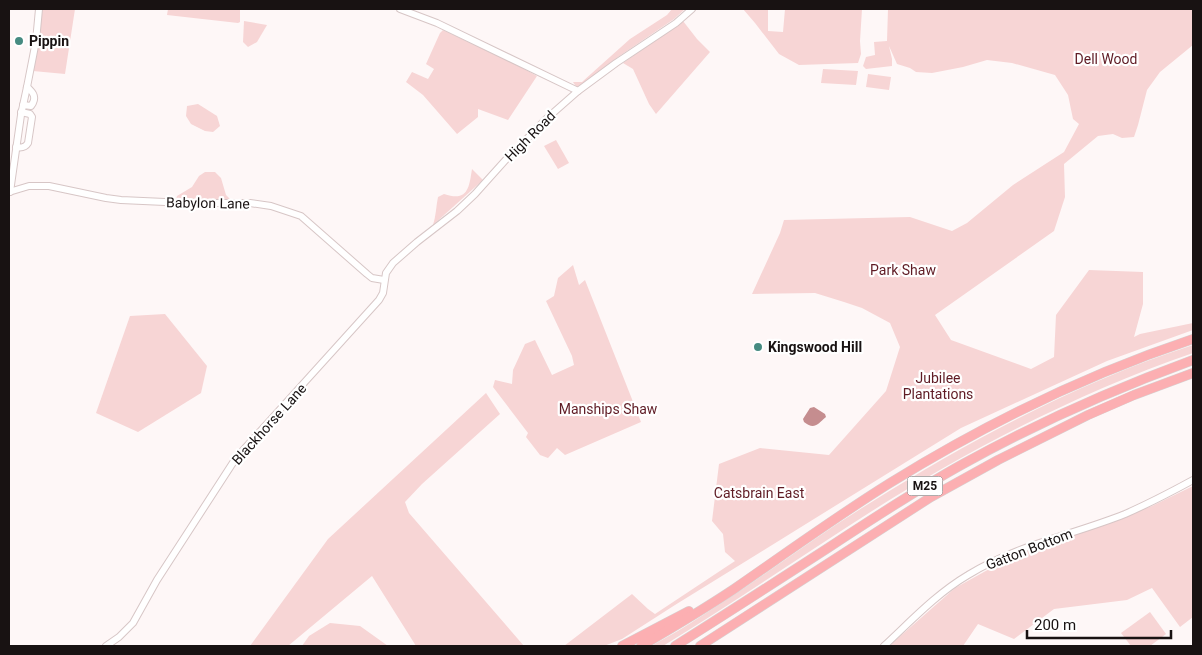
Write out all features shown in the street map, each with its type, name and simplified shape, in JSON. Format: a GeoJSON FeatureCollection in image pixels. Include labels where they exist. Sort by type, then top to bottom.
{"type":"FeatureCollection","features":[{"type":"Feature","properties":{"kind":"highway","name":"M25"},"geometry":{"type":"LineString","coordinates":[[641,646],[732,590],[846,511],[979,432],[1093,376],[1193,339]]}},
{"type":"Feature","properties":{"kind":"highway","name":"M25"},"geometry":{"type":"LineString","coordinates":[[675,646],[881,513],[962,464],[1077,406],[1193,360]]}},
{"type":"Feature","properties":{"kind":"highway","name":"M25"},"geometry":{"type":"LineString","coordinates":[[700,646],[931,497],[998,460],[1088,415],[1193,373]]}},
{"type":"Feature","properties":{"kind":"highway","name":"M25"},"geometry":{"type":"LineString","coordinates":[[622,646],[732,590]]}},
{"type":"Feature","properties":{"kind":"street"},"geometry":{"type":"LineString","coordinates":[[9,192],[22,109],[36,41],[39,9]]}},
{"type":"Feature","properties":{"kind":"street"},"geometry":{"type":"LineString","coordinates":[[400,9],[437,23],[578,91]]}},
{"type":"Feature","properties":{"kind":"street","name":"High Road"},"geometry":{"type":"LineString","coordinates":[[384,280],[386,273],[393,263],[456,212],[545,120],[578,91],[676,23],[692,9]]}},
{"type":"Feature","properties":{"kind":"street"},"geometry":{"type":"LineString","coordinates":[[16,147],[26,146],[31,126],[32,117],[22,109]]}},
{"type":"Feature","properties":{"kind":"street","name":"Babylon Lane"},"geometry":{"type":"LineString","coordinates":[[9,192],[29,186],[49,186],[120,200],[250,203],[271,206],[301,216],[366,274],[372,278],[384,280]]}},
{"type":"Feature","properties":{"kind":"street","name":"Blackhorse Lane"},"geometry":{"type":"LineString","coordinates":[[106,646],[119,637],[133,623],[157,580],[236,458],[373,308],[383,293],[384,280]]}},
{"type":"Feature","properties":{"kind":"street","name":"Gatton Bottom"},"geometry":{"type":"LineString","coordinates":[[884,646],[943,592],[986,564],[1014,552],[1124,514],[1193,480]]}},
{"type":"Feature","properties":{"kind":"green space"},"geometry":{"type":"Polygon","coordinates":[[[42,9],[75,9],[65,74],[33,71],[42,9]]]}},
{"type":"Feature","properties":{"kind":"green space"},"geometry":{"type":"Polygon","coordinates":[[[168,9],[240,9],[240,22],[167,15],[168,9]]]}},
{"type":"Feature","properties":{"kind":"green space"},"geometry":{"type":"Polygon","coordinates":[[[672,9],[685,9],[674,19],[577,88],[573,82],[582,82],[630,39],[667,15],[672,9]]]}},
{"type":"Feature","properties":{"kind":"green space"},"geometry":{"type":"Polygon","coordinates":[[[743,9],[768,9],[768,31],[783,32],[785,9],[862,9],[861,54],[858,63],[799,65],[779,54],[743,9]]]}},
{"type":"Feature","properties":{"kind":"green space"},"geometry":{"type":"Polygon","coordinates":[[[888,9],[1193,9],[1193,45],[1160,72],[1147,90],[1134,137],[1122,138],[1113,134],[1098,136],[1064,164],[1065,197],[1054,231],[935,315],[951,340],[1031,369],[1054,357],[1056,315],[1089,270],[1143,272],[1143,304],[1134,337],[1140,334],[1193,323],[1193,330],[1107,361],[961,428],[622,639],[604,646],[564,646],[632,594],[655,614],[735,561],[725,552],[723,534],[712,521],[719,464],[760,448],[829,455],[886,391],[900,347],[890,323],[862,308],[815,293],[752,294],[784,220],[910,217],[952,231],[967,223],[1013,185],[1064,152],[1079,124],[1073,119],[1068,95],[1055,75],[1012,63],[987,60],[932,73],[916,72],[897,64],[889,46],[892,66],[866,69],[863,66],[866,57],[875,55],[874,42],[887,41],[888,9]]]}},
{"type":"Feature","properties":{"kind":"green space"},"geometry":{"type":"Polygon","coordinates":[[[244,21],[267,25],[257,42],[248,47],[243,42],[244,21]]]}},
{"type":"Feature","properties":{"kind":"green space"},"geometry":{"type":"Polygon","coordinates":[[[683,21],[710,52],[656,114],[649,104],[633,69],[623,63],[683,21]]]}},
{"type":"Feature","properties":{"kind":"green space"},"geometry":{"type":"Polygon","coordinates":[[[443,30],[537,76],[508,120],[478,109],[478,117],[457,134],[423,95],[406,82],[412,72],[428,79],[434,69],[426,64],[443,30]]]}},
{"type":"Feature","properties":{"kind":"green space"},"geometry":{"type":"Polygon","coordinates":[[[823,69],[858,71],[856,85],[821,83],[823,69]]]}},
{"type":"Feature","properties":{"kind":"green space"},"geometry":{"type":"Polygon","coordinates":[[[868,74],[891,77],[889,90],[866,87],[868,74]]]}},
{"type":"Feature","properties":{"kind":"green space"},"geometry":{"type":"Polygon","coordinates":[[[198,104],[217,116],[220,126],[213,132],[205,131],[191,124],[186,116],[187,106],[198,104]]]}},
{"type":"Feature","properties":{"kind":"green space"},"geometry":{"type":"Polygon","coordinates":[[[556,140],[569,163],[558,169],[544,146],[556,140]]]}},
{"type":"Feature","properties":{"kind":"green space"},"geometry":{"type":"Polygon","coordinates":[[[472,169],[483,180],[433,225],[438,197],[444,194],[452,196],[463,195],[470,182],[472,169]]]}},
{"type":"Feature","properties":{"kind":"green space"},"geometry":{"type":"Polygon","coordinates":[[[205,172],[215,172],[221,178],[226,195],[232,201],[176,200],[177,196],[192,187],[199,176],[205,172]]]}},
{"type":"Feature","properties":{"kind":"green space","name":"Manships Shaw"},"geometry":{"type":"Polygon","coordinates":[[[573,265],[579,285],[585,280],[641,422],[565,455],[557,448],[548,458],[540,455],[526,437],[528,433],[493,387],[495,380],[512,384],[513,370],[525,344],[535,340],[552,375],[574,365],[572,356],[546,301],[554,296],[558,278],[573,265]]]}},
{"type":"Feature","properties":{"kind":"green space"},"geometry":{"type":"Polygon","coordinates":[[[165,314],[207,366],[201,393],[138,432],[96,413],[130,316],[165,314]]]}},
{"type":"Feature","properties":{"kind":"green space"},"geometry":{"type":"Polygon","coordinates":[[[1193,345],[1193,353],[1109,385],[1028,423],[948,465],[872,511],[663,646],[651,646],[724,601],[849,516],[947,457],[1068,394],[1109,376],[1193,345]]]}},
{"type":"Feature","properties":{"kind":"green space"},"geometry":{"type":"Polygon","coordinates":[[[486,393],[500,414],[422,484],[405,502],[409,513],[524,646],[416,646],[372,576],[288,646],[250,646],[328,539],[486,393]]]}},
{"type":"Feature","properties":{"kind":"green space"},"geometry":{"type":"Polygon","coordinates":[[[1193,486],[1193,617],[1180,627],[1152,588],[1127,600],[1054,609],[1014,639],[978,624],[963,646],[889,646],[955,588],[1011,557],[1152,506],[1193,486]]]}},
{"type":"Feature","properties":{"kind":"green space"},"geometry":{"type":"Polygon","coordinates":[[[1150,612],[1166,634],[1150,646],[1131,646],[1121,633],[1150,612]]]}},
{"type":"Feature","properties":{"kind":"green space"},"geometry":{"type":"Polygon","coordinates":[[[330,623],[360,626],[388,646],[302,646],[309,636],[330,623]]]}},
{"type":"Feature","properties":{"kind":"shaded area"},"geometry":{"type":"Polygon","coordinates":[[[814,407],[825,414],[826,417],[818,424],[810,426],[803,419],[810,408],[814,407]]]}},
{"type":"Feature","properties":{"kind":"place","name":"Pippin"},"geometry":{"type":"Point","coordinates":[19,41]}},
{"type":"Feature","properties":{"kind":"place","name":"Kingswood Hill"},"geometry":{"type":"Point","coordinates":[758,347]}},
{"type":"Feature","properties":{"kind":"park label","name":"Dell Wood"},"geometry":{"type":"Point","coordinates":[1106,59]}},
{"type":"Feature","properties":{"kind":"park label","name":"Park Shaw"},"geometry":{"type":"Point","coordinates":[903,270]}},
{"type":"Feature","properties":{"kind":"park label","name":"Jubilee Plantations"},"geometry":{"type":"Point","coordinates":[938,386]}},
{"type":"Feature","properties":{"kind":"park label","name":"Catsbrain East"},"geometry":{"type":"Point","coordinates":[759,493]}}]}
